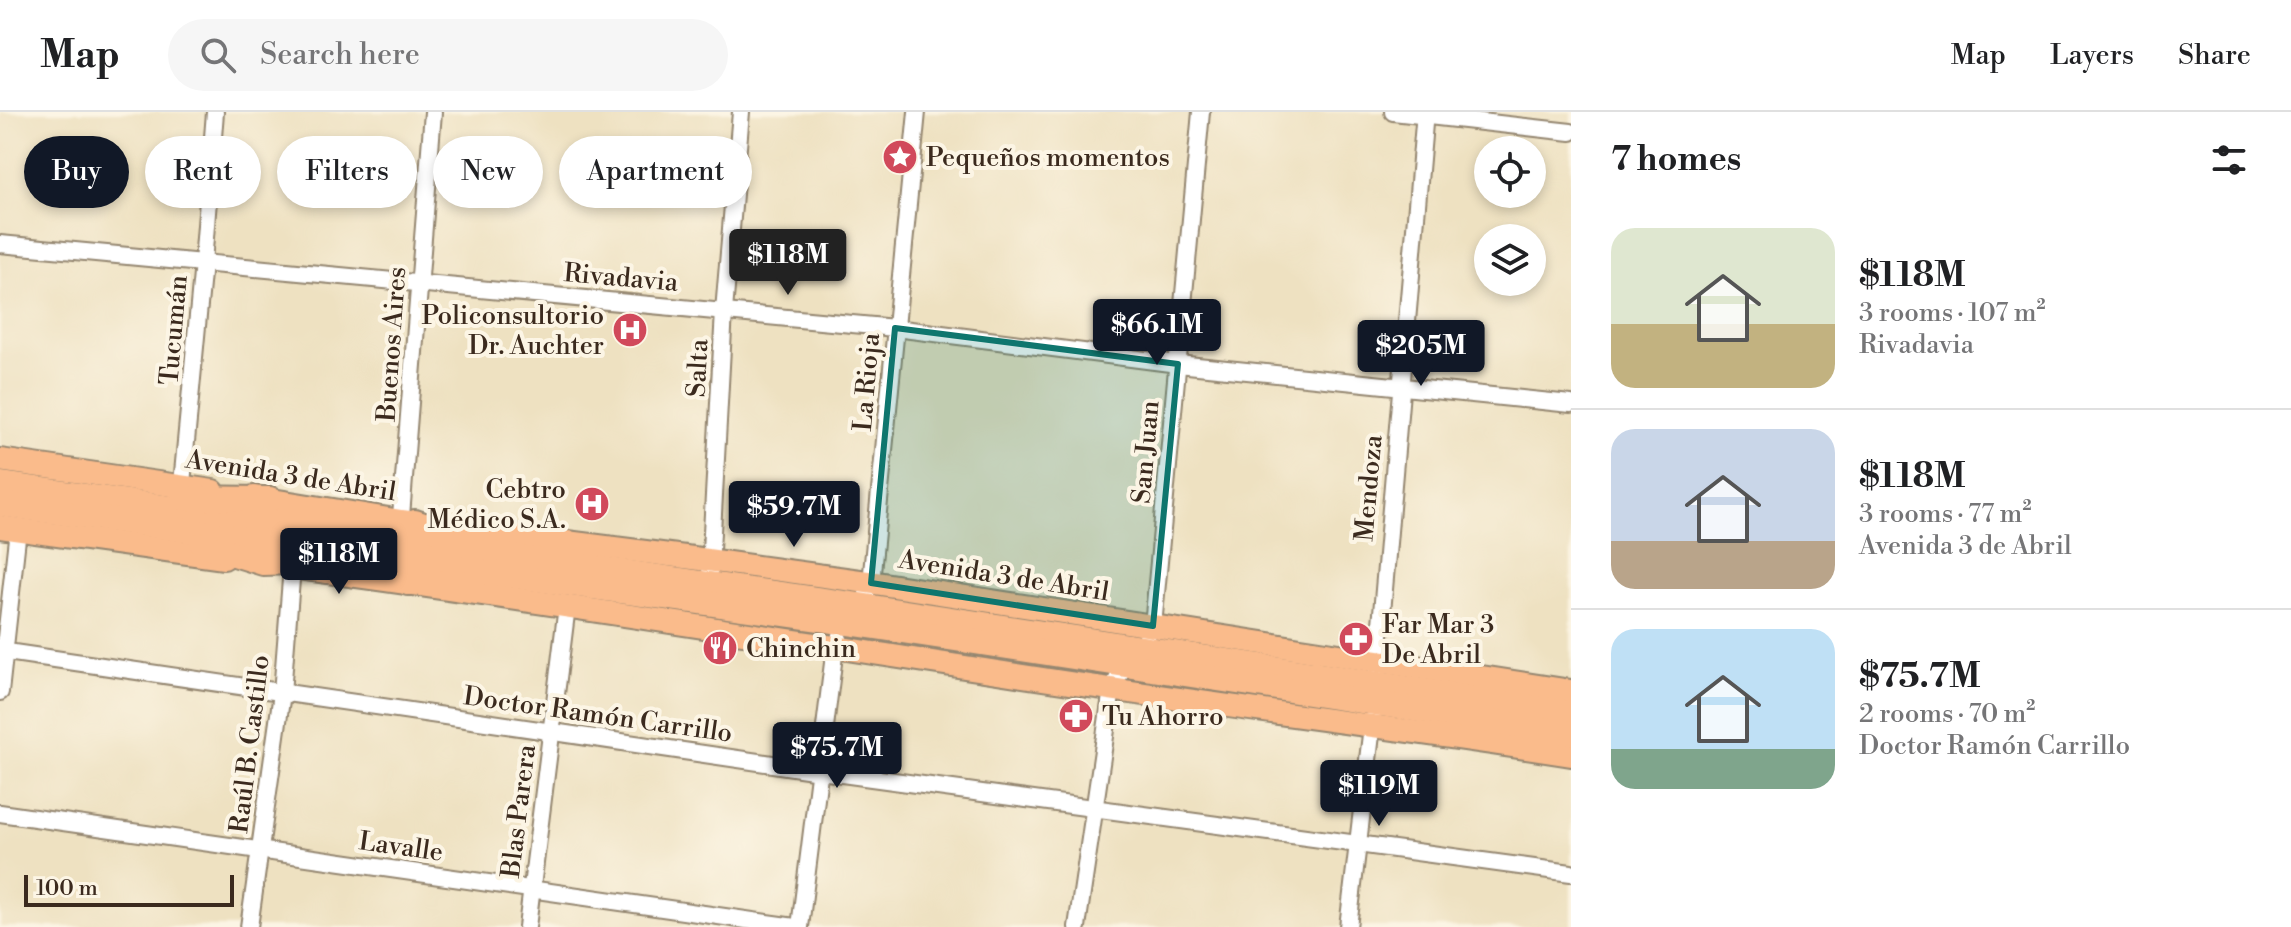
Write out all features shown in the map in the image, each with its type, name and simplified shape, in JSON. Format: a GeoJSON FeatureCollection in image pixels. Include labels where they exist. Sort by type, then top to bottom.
{"type":"FeatureCollection","features":[{"type":"Feature","properties":{"kind":"highway"},"geometry":{"type":"LineString","coordinates":[[8,506],[179,519],[270,499]]}},
{"type":"Feature","properties":{"kind":"highway"},"geometry":{"type":"LineString","coordinates":[[8,506],[179,519],[201,544],[263,563],[401,554],[454,537],[537,553],[624,582]]}},
{"type":"Feature","properties":{"kind":"highway","name":"Avenida 3 de Abril"},"geometry":{"type":"LineString","coordinates":[[179,519],[401,554]]}},
{"type":"Feature","properties":{"kind":"highway"},"geometry":{"type":"LineString","coordinates":[[401,554],[450,580],[526,589],[624,582]]}},
{"type":"Feature","properties":{"kind":"highway","name":"Avenida 3 de Abril"},"geometry":{"type":"LineString","coordinates":[[624,582],[1375,693],[1571,713]]}},
{"type":"Feature","properties":{"kind":"highway","name":"Avenida 3 de Abril"},"geometry":{"type":"LineString","coordinates":[[1375,693],[1571,733]]}},
{"type":"Feature","properties":{"kind":"main road","name":"Avenida 3 de Abril"},"geometry":{"type":"LineString","coordinates":[[0,460],[179,519]]}},
{"type":"Feature","properties":{"kind":"main road","name":"Avenida 3 de Abril"},"geometry":{"type":"LineString","coordinates":[[270,499],[401,554],[567,606],[871,583],[1153,626],[1571,755]]}},
{"type":"Feature","properties":{"kind":"main road","name":"Avenida 3 de Abril"},"geometry":{"type":"LineString","coordinates":[[263,563],[292,567],[401,554],[707,594],[835,647],[1112,689],[1375,693],[1571,691]]}},
{"type":"Feature","properties":{"kind":"street","name":"Tucumán"},"geometry":{"type":"LineString","coordinates":[[179,519],[215,112]]}},
{"type":"Feature","properties":{"kind":"street","name":"Buenos Aires"},"geometry":{"type":"LineString","coordinates":[[401,554],[433,112]]}},
{"type":"Feature","properties":{"kind":"street","name":"Salta"},"geometry":{"type":"LineString","coordinates":[[707,594],[724,311],[741,112]]}},
{"type":"Feature","properties":{"kind":"street","name":"La Rioja"},"geometry":{"type":"LineString","coordinates":[[798,927],[835,647],[871,583],[917,112]]}},
{"type":"Feature","properties":{"kind":"street","name":"San Juan"},"geometry":{"type":"LineString","coordinates":[[1153,626],[1201,112]]}},
{"type":"Feature","properties":{"kind":"street"},"geometry":{"type":"LineString","coordinates":[[1393,112],[1425,113],[1571,132]]}},
{"type":"Feature","properties":{"kind":"street","name":"Mendoza"},"geometry":{"type":"LineString","coordinates":[[1348,927],[1375,693],[1425,113]]}},
{"type":"Feature","properties":{"kind":"street","name":"Rivadavia"},"geometry":{"type":"LineString","coordinates":[[0,244],[895,328],[1178,364],[1571,404]]}},
{"type":"Feature","properties":{"kind":"street"},"geometry":{"type":"LineString","coordinates":[[0,692],[8,506]]}},
{"type":"Feature","properties":{"kind":"street","name":"Raúl B. Castillo"},"geometry":{"type":"LineString","coordinates":[[249,927],[282,693],[292,567]]}},
{"type":"Feature","properties":{"kind":"street","name":"Blas Parera"},"geometry":{"type":"LineString","coordinates":[[527,927],[567,606]]}},
{"type":"Feature","properties":{"kind":"street"},"geometry":{"type":"LineString","coordinates":[[1077,927],[1112,689],[1130,656],[1153,626]]}},
{"type":"Feature","properties":{"kind":"street","name":"Doctor Ramón Carrillo"},"geometry":{"type":"LineString","coordinates":[[2,651],[820,771],[1571,873]]}},
{"type":"Feature","properties":{"kind":"street","name":"Lavalle"},"geometry":{"type":"LineString","coordinates":[[0,813],[798,927]]}},
{"type":"Feature","properties":{"kind":"highlighted area"},"geometry":{"type":"Polygon","coordinates":[[[895,328],[1178,364],[1153,626],[871,583],[895,328]]]}},
{"type":"Feature","properties":{"kind":"place","name":"Pequeños momentos"},"geometry":{"type":"Point","coordinates":[900,157]}},
{"type":"Feature","properties":{"kind":"place","name":"Policonsultorio Dr. Auchter"},"geometry":{"type":"Point","coordinates":[630,330]}},
{"type":"Feature","properties":{"kind":"place","name":"Cebtro Médico S.A."},"geometry":{"type":"Point","coordinates":[592,504]}},
{"type":"Feature","properties":{"kind":"place","name":"Far Mar 3 De Abril"},"geometry":{"type":"Point","coordinates":[1356,639]}},
{"type":"Feature","properties":{"kind":"place","name":"Chinchin"},"geometry":{"type":"Point","coordinates":[720,648]}},
{"type":"Feature","properties":{"kind":"place","name":"Tu Ahorro"},"geometry":{"type":"Point","coordinates":[1076,716]}}]}
